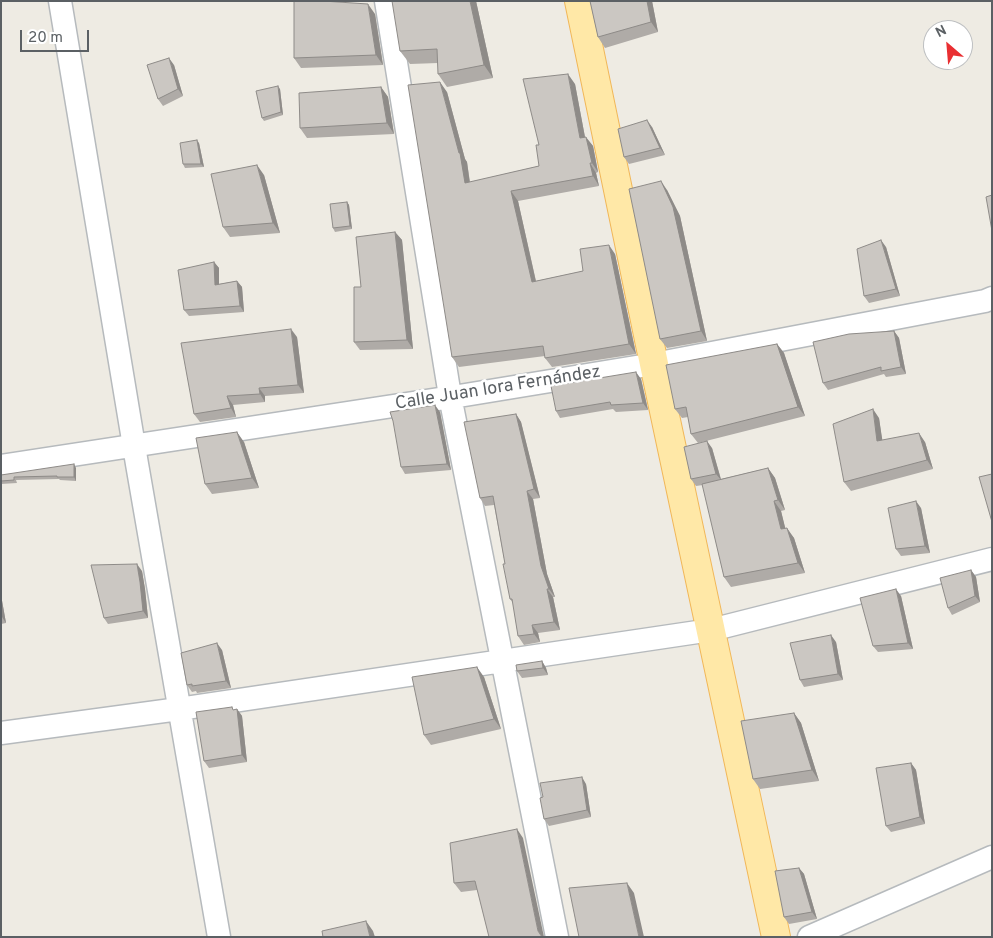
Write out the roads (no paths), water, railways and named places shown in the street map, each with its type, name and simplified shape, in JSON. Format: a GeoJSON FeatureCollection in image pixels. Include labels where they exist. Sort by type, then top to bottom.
{"type":"FeatureCollection","features":[{"type":"Feature","properties":{"kind":"main road"},"geometry":{"type":"LineString","coordinates":[[579,1],[776,937]]}},
{"type":"Feature","properties":{"kind":"street"},"geometry":{"type":"LineString","coordinates":[[60,1],[138,474],[219,937]]}},
{"type":"Feature","properties":{"kind":"street"},"geometry":{"type":"LineString","coordinates":[[386,1],[450,396],[557,937]]}},
{"type":"Feature","properties":{"kind":"street","name":"Calle Juan lora Fernández"},"geometry":{"type":"LineString","coordinates":[[1,466],[654,364],[985,301],[992,298]]}},
{"type":"Feature","properties":{"kind":"street"},"geometry":{"type":"LineString","coordinates":[[1,733],[180,709],[710,630],[992,559]]}},
{"type":"Feature","properties":{"kind":"street"},"geometry":{"type":"LineString","coordinates":[[809,937],[992,857]]}}]}
